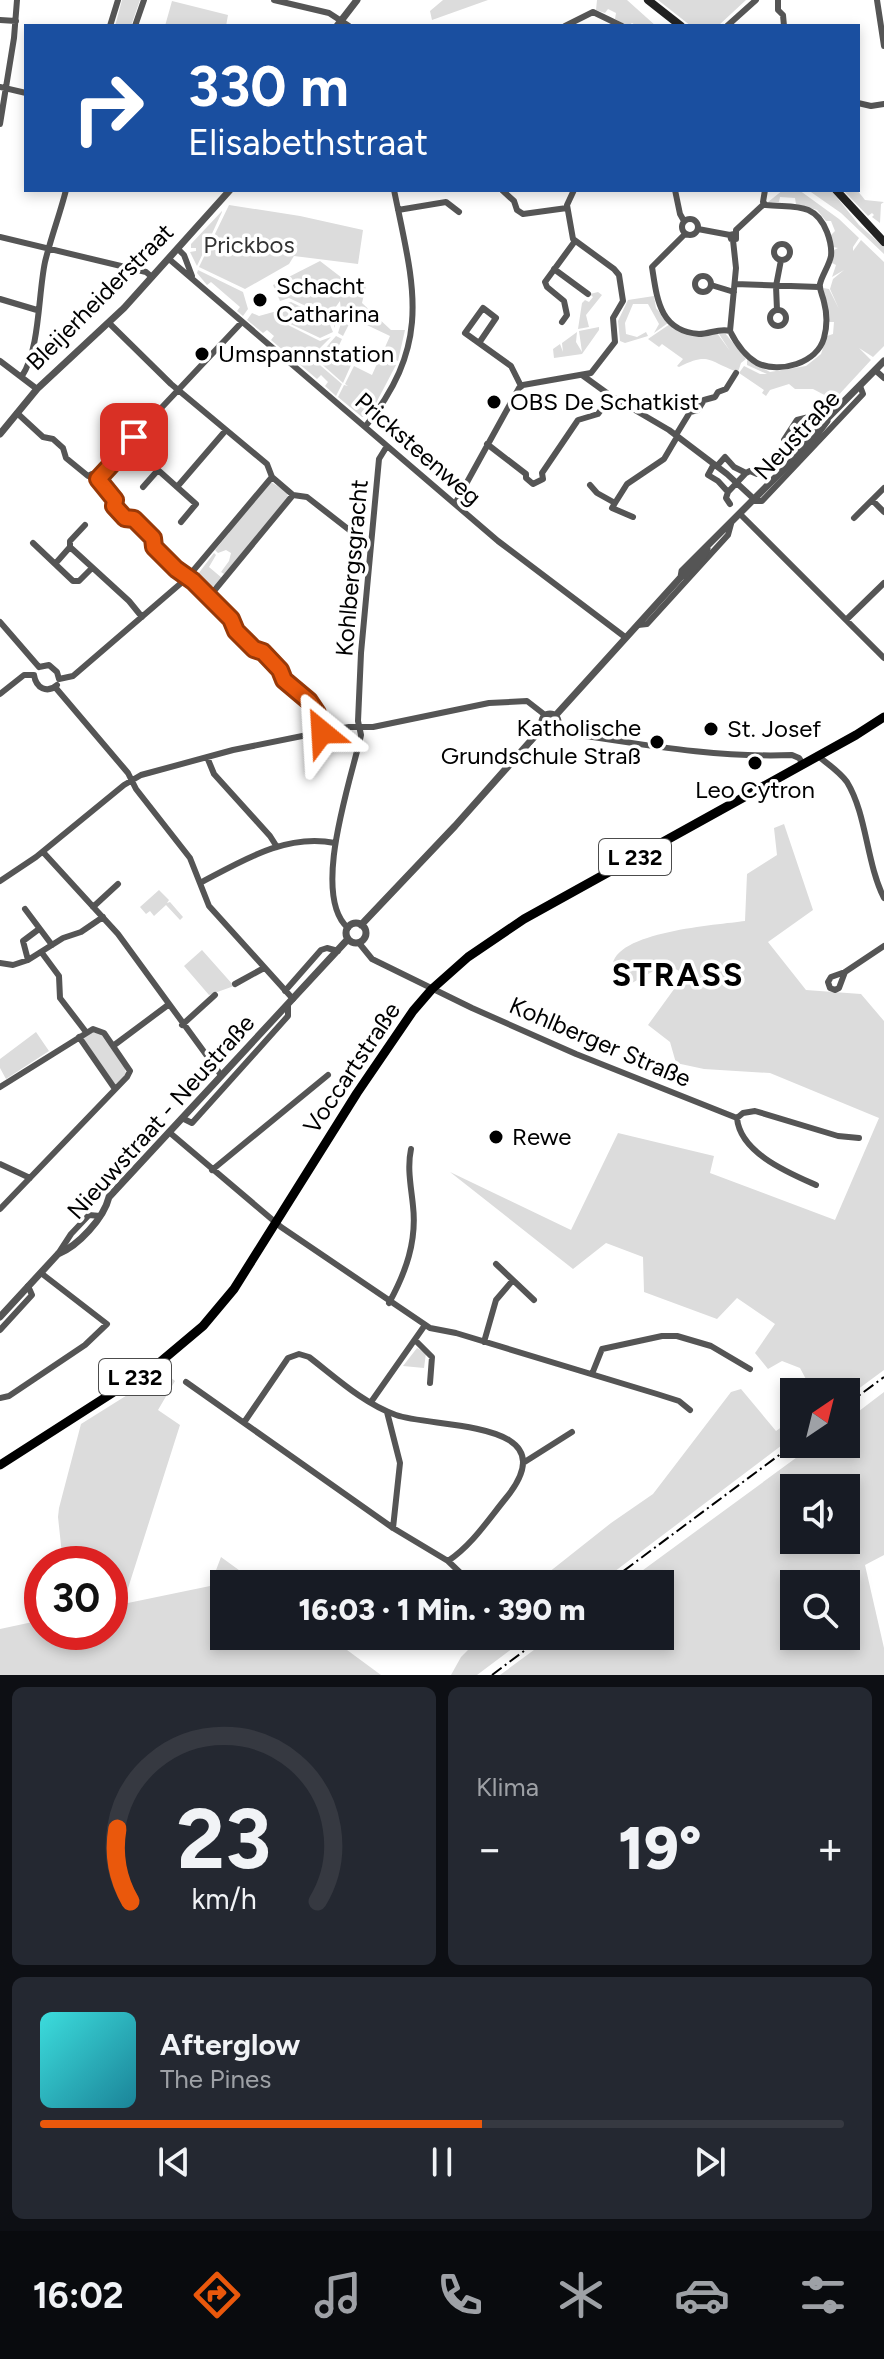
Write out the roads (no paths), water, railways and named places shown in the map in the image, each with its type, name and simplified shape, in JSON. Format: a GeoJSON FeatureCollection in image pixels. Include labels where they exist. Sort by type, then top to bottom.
{"type":"FeatureCollection","features":[{"type":"Feature","properties":{"kind":"main road"},"geometry":{"type":"LineString","coordinates":[[648,0],[678,24]]}},
{"type":"Feature","properties":{"kind":"main road"},"geometry":{"type":"LineString","coordinates":[[838,192],[884,242]]}},
{"type":"Feature","properties":{"kind":"main road","name":"L 232"},"geometry":{"type":"LineString","coordinates":[[803,764],[884,717]]}},
{"type":"Feature","properties":{"kind":"main road","name":"Voccartstraße"},"geometry":{"type":"LineString","coordinates":[[0,1465],[176,1350],[224,1302],[394,1037],[432,989],[476,950],[513,926],[803,764]]}},
{"type":"Feature","properties":{"kind":"street"},"geometry":{"type":"LineString","coordinates":[[0,124],[17,0]]}},
{"type":"Feature","properties":{"kind":"street"},"geometry":{"type":"LineString","coordinates":[[111,24],[118,0]]}},
{"type":"Feature","properties":{"kind":"street"},"geometry":{"type":"LineString","coordinates":[[136,24],[144,0]]}},
{"type":"Feature","properties":{"kind":"street"},"geometry":{"type":"LineString","coordinates":[[274,0],[329,13],[339,22],[357,0]]}},
{"type":"Feature","properties":{"kind":"street"},"geometry":{"type":"LineString","coordinates":[[778,0],[784,24]]}},
{"type":"Feature","properties":{"kind":"street"},"geometry":{"type":"LineString","coordinates":[[877,0],[884,46]]}},
{"type":"Feature","properties":{"kind":"street"},"geometry":{"type":"LineString","coordinates":[[729,24],[752,1]]}},
{"type":"Feature","properties":{"kind":"street"},"geometry":{"type":"LineString","coordinates":[[569,24],[595,12],[618,24]]}},
{"type":"Feature","properties":{"kind":"street"},"geometry":{"type":"LineString","coordinates":[[0,20],[16,21]]}},
{"type":"Feature","properties":{"kind":"street"},"geometry":{"type":"LineString","coordinates":[[3,87],[24,92]]}},
{"type":"Feature","properties":{"kind":"street"},"geometry":{"type":"LineString","coordinates":[[860,103],[884,104]]}},
{"type":"Feature","properties":{"kind":"street"},"geometry":{"type":"LineString","coordinates":[[22,376],[29,366],[33,350],[49,249],[65,192]]}},
{"type":"Feature","properties":{"kind":"street","name":"Bleijerheiderstraat"},"geometry":{"type":"LineString","coordinates":[[0,434],[37,389],[109,323],[228,192]]}},
{"type":"Feature","properties":{"kind":"street"},"geometry":{"type":"LineString","coordinates":[[365,427],[397,382],[412,332],[411,269],[394,192]]}},
{"type":"Feature","properties":{"kind":"street"},"geometry":{"type":"LineString","coordinates":[[504,192],[523,214],[567,208]]}},
{"type":"Feature","properties":{"kind":"street"},"geometry":{"type":"LineString","coordinates":[[455,504],[521,386],[593,372],[616,340],[613,318],[623,301],[619,275],[575,241],[567,208],[570,192]]}},
{"type":"Feature","properties":{"kind":"street"},"geometry":{"type":"LineString","coordinates":[[675,192],[684,221]]}},
{"type":"Feature","properties":{"kind":"street"},"geometry":{"type":"LineString","coordinates":[[732,236],[764,204],[765,192]]}},
{"type":"Feature","properties":{"kind":"street"},"geometry":{"type":"LineString","coordinates":[[398,210],[446,202],[459,212]]}},
{"type":"Feature","properties":{"kind":"street"},"geometry":{"type":"LineString","coordinates":[[732,236],[736,268],[730,331],[741,349],[763,365],[779,366],[809,359],[819,349],[824,337],[826,317],[819,287],[831,249],[822,219],[812,211],[764,204]]}},
{"type":"Feature","properties":{"kind":"street"},"geometry":{"type":"LineString","coordinates":[[684,221],[694,220],[698,229]]}},
{"type":"Feature","properties":{"kind":"street"},"geometry":{"type":"LineString","coordinates":[[684,221],[681,227],[685,234]]}},
{"type":"Feature","properties":{"kind":"street"},"geometry":{"type":"LineString","coordinates":[[698,229],[732,236]]}},
{"type":"Feature","properties":{"kind":"street"},"geometry":{"type":"LineString","coordinates":[[698,229],[693,234],[685,234],[653,265],[658,306],[669,321],[689,332],[730,331]]}},
{"type":"Feature","properties":{"kind":"street"},"geometry":{"type":"LineString","coordinates":[[0,237],[146,272],[152,277]]}},
{"type":"Feature","properties":{"kind":"street"},"geometry":{"type":"LineString","coordinates":[[562,322],[567,315],[564,301],[545,283],[575,241]]}},
{"type":"Feature","properties":{"kind":"street","name":"Pricksteenweg"},"geometry":{"type":"LineString","coordinates":[[178,249],[184,255],[193,280]]}},
{"type":"Feature","properties":{"kind":"street","name":"Pricksteenweg"},"geometry":{"type":"LineString","coordinates":[[169,259],[498,541],[625,637]]}},
{"type":"Feature","properties":{"kind":"street"},"geometry":{"type":"LineString","coordinates":[[777,310],[776,286],[781,260]]}},
{"type":"Feature","properties":{"kind":"street"},"geometry":{"type":"LineString","coordinates":[[554,269],[588,294]]}},
{"type":"Feature","properties":{"kind":"street"},"geometry":{"type":"LineString","coordinates":[[711,285],[734,288],[819,287]]}},
{"type":"Feature","properties":{"kind":"street"},"geometry":{"type":"LineString","coordinates":[[0,299],[37,310]]}},
{"type":"Feature","properties":{"kind":"street"},"geometry":{"type":"LineString","coordinates":[[479,343],[496,318],[483,308],[465,333],[511,366],[521,386]]}},
{"type":"Feature","properties":{"kind":"street"},"geometry":{"type":"LineString","coordinates":[[17,413],[43,437],[53,439],[63,448],[66,458],[88,476],[93,486],[178,388],[242,322]]}},
{"type":"Feature","properties":{"kind":"street"},"geometry":{"type":"LineString","coordinates":[[109,323],[178,388],[267,464],[272,477],[293,495],[307,497],[371,544]]}},
{"type":"Feature","properties":{"kind":"street"},"geometry":{"type":"LineString","coordinates":[[0,361],[37,389]]}},
{"type":"Feature","properties":{"kind":"street"},"geometry":{"type":"LineString","coordinates":[[555,716],[681,577],[682,571],[707,549],[795,455],[784,440],[797,420],[817,415],[827,421],[884,361]]}},
{"type":"Feature","properties":{"kind":"street"},"geometry":{"type":"LineString","coordinates":[[597,367],[601,388]]}},
{"type":"Feature","properties":{"kind":"street"},"geometry":{"type":"LineString","coordinates":[[875,370],[884,378]]}},
{"type":"Feature","properties":{"kind":"street"},"geometry":{"type":"LineString","coordinates":[[611,509],[627,484],[664,459],[690,412],[698,410],[704,400],[726,389],[736,373]]}},
{"type":"Feature","properties":{"kind":"street"},"geometry":{"type":"LineString","coordinates":[[582,375],[677,436],[737,482],[753,500]]}},
{"type":"Feature","properties":{"kind":"street","name":"Neustraße"},"geometry":{"type":"LineString","coordinates":[[753,500],[762,501],[863,394],[860,386]]}},
{"type":"Feature","properties":{"kind":"street"},"geometry":{"type":"LineString","coordinates":[[487,444],[526,474],[533,484],[543,479],[542,473],[578,420],[598,414],[611,396]]}},
{"type":"Feature","properties":{"kind":"street","name":"Neustraße"},"geometry":{"type":"LineString","coordinates":[[795,455],[813,440],[827,421]]}},
{"type":"Feature","properties":{"kind":"street"},"geometry":{"type":"LineString","coordinates":[[177,487],[226,430]]}},
{"type":"Feature","properties":{"kind":"street","name":"Kohlbergsgracht"},"geometry":{"type":"LineString","coordinates":[[348,928],[341,921],[335,906],[335,843],[361,735],[358,728],[361,653],[379,459],[387,446]]}},
{"type":"Feature","properties":{"kind":"street"},"geometry":{"type":"LineString","coordinates":[[728,492],[708,475],[716,465],[725,457],[734,467],[746,473]]}},
{"type":"Feature","properties":{"kind":"street"},"geometry":{"type":"LineString","coordinates":[[143,487],[158,470],[196,504],[181,522]]}},
{"type":"Feature","properties":{"kind":"street"},"geometry":{"type":"LineString","coordinates":[[730,504],[726,498],[737,482],[750,471],[757,474]]}},
{"type":"Feature","properties":{"kind":"street"},"geometry":{"type":"LineString","coordinates":[[59,679],[73,676],[187,578],[272,477]]}},
{"type":"Feature","properties":{"kind":"street"},"geometry":{"type":"LineString","coordinates":[[98,482],[115,500],[114,506],[125,518],[134,519],[153,538],[154,547],[209,597],[231,619],[236,631],[254,649],[263,652],[280,670],[284,680],[315,708],[322,732]]}},
{"type":"Feature","properties":{"kind":"street"},"geometry":{"type":"LineString","coordinates":[[590,485],[611,509],[633,517]]}},
{"type":"Feature","properties":{"kind":"street"},"geometry":{"type":"LineString","coordinates":[[854,518],[884,488]]}},
{"type":"Feature","properties":{"kind":"street"},"geometry":{"type":"LineString","coordinates":[[209,597],[293,495]]}},
{"type":"Feature","properties":{"kind":"street"},"geometry":{"type":"LineString","coordinates":[[872,500],[884,512]]}},
{"type":"Feature","properties":{"kind":"street"},"geometry":{"type":"LineString","coordinates":[[740,514],[884,658]]}},
{"type":"Feature","properties":{"kind":"street"},"geometry":{"type":"LineString","coordinates":[[635,625],[647,624],[728,535],[731,524]]}},
{"type":"Feature","properties":{"kind":"street"},"geometry":{"type":"LineString","coordinates":[[55,564],[85,525]]}},
{"type":"Feature","properties":{"kind":"street"},"geometry":{"type":"LineString","coordinates":[[33,543],[73,581],[79,581],[92,568]]}},
{"type":"Feature","properties":{"kind":"street"},"geometry":{"type":"LineString","coordinates":[[70,547],[129,601],[142,617]]}},
{"type":"Feature","properties":{"kind":"street"},"geometry":{"type":"LineString","coordinates":[[846,620],[884,583]]}},
{"type":"Feature","properties":{"kind":"street"},"geometry":{"type":"LineString","coordinates":[[0,622],[39,667]]}},
{"type":"Feature","properties":{"kind":"street"},"geometry":{"type":"LineString","coordinates":[[55,687],[43,689],[34,675],[39,667],[46,665],[52,667],[59,679]]}},
{"type":"Feature","properties":{"kind":"street"},"geometry":{"type":"LineString","coordinates":[[0,694],[24,675],[34,675]]}},
{"type":"Feature","properties":{"kind":"street"},"geometry":{"type":"LineString","coordinates":[[55,687],[59,679]]}},
{"type":"Feature","properties":{"kind":"street"},"geometry":{"type":"LineString","coordinates":[[55,687],[183,848],[209,906],[285,991],[291,1002],[288,1016],[192,1123],[182,1118]]}},
{"type":"Feature","properties":{"kind":"street"},"geometry":{"type":"LineString","coordinates":[[0,880],[43,852],[132,780],[157,769],[322,732],[423,718],[489,703],[527,701],[545,715],[555,716]]}},
{"type":"Feature","properties":{"kind":"street"},"geometry":{"type":"LineString","coordinates":[[543,727],[545,715]]}},
{"type":"Feature","properties":{"kind":"street"},"geometry":{"type":"LineString","coordinates":[[555,716],[557,727]]}},
{"type":"Feature","properties":{"kind":"street"},"geometry":{"type":"LineString","coordinates":[[543,727],[550,731],[557,727]]}},
{"type":"Feature","properties":{"kind":"street"},"geometry":{"type":"LineString","coordinates":[[361,925],[543,727]]}},
{"type":"Feature","properties":{"kind":"street"},"geometry":{"type":"LineString","coordinates":[[557,727],[572,734],[700,753],[792,755],[803,764]]}},
{"type":"Feature","properties":{"kind":"street"},"geometry":{"type":"LineString","coordinates":[[818,756],[840,775],[852,793],[874,878],[884,898]]}},
{"type":"Feature","properties":{"kind":"street"},"geometry":{"type":"LineString","coordinates":[[207,757],[214,774],[277,847]]}},
{"type":"Feature","properties":{"kind":"street"},"geometry":{"type":"LineString","coordinates":[[200,883],[256,854],[277,847],[314,840],[335,843]]}},
{"type":"Feature","properties":{"kind":"street"},"geometry":{"type":"LineString","coordinates":[[43,852],[103,917],[221,1075]]}},
{"type":"Feature","properties":{"kind":"street"},"geometry":{"type":"LineString","coordinates":[[93,907],[118,884]]}},
{"type":"Feature","properties":{"kind":"street"},"geometry":{"type":"LineString","coordinates":[[25,909],[52,945]]}},
{"type":"Feature","properties":{"kind":"street"},"geometry":{"type":"LineString","coordinates":[[0,963],[13,965],[28,960],[103,917]]}},
{"type":"Feature","properties":{"kind":"street"},"geometry":{"type":"LineString","coordinates":[[354,924],[361,925],[365,936],[359,943],[348,939],[348,928],[354,924]]}},
{"type":"Feature","properties":{"kind":"street"},"geometry":{"type":"LineString","coordinates":[[28,960],[23,941],[39,929]]}},
{"type":"Feature","properties":{"kind":"street","name":"Nieuwstraat - Neustraße"},"geometry":{"type":"LineString","coordinates":[[0,1317],[58,1254],[68,1250],[100,1216],[106,1209],[109,1197],[348,939]]}},
{"type":"Feature","properties":{"kind":"street","name":"Kohlberger Straße"},"geometry":{"type":"LineString","coordinates":[[359,943],[372,959],[432,989],[576,1054],[737,1118]]}},
{"type":"Feature","properties":{"kind":"street"},"geometry":{"type":"LineString","coordinates":[[845,972],[884,946]]}},
{"type":"Feature","properties":{"kind":"street"},"geometry":{"type":"LineString","coordinates":[[285,991],[321,950],[338,951]]}},
{"type":"Feature","properties":{"kind":"street"},"geometry":{"type":"LineString","coordinates":[[42,953],[59,976],[60,998],[115,1089]]}},
{"type":"Feature","properties":{"kind":"street"},"geometry":{"type":"LineString","coordinates":[[235,984],[264,968]]}},
{"type":"Feature","properties":{"kind":"street"},"geometry":{"type":"LineString","coordinates":[[182,1025],[215,995]]}},
{"type":"Feature","properties":{"kind":"street"},"geometry":{"type":"LineString","coordinates":[[113,1046],[168,1005]]}},
{"type":"Feature","properties":{"kind":"street"},"geometry":{"type":"LineString","coordinates":[[0,1087],[93,1029],[101,1031],[130,1071],[0,1209]]}},
{"type":"Feature","properties":{"kind":"street"},"geometry":{"type":"LineString","coordinates":[[208,1060],[240,1029]]}},
{"type":"Feature","properties":{"kind":"street"},"geometry":{"type":"LineString","coordinates":[[212,1170],[328,1075]]}},
{"type":"Feature","properties":{"kind":"street"},"geometry":{"type":"LineString","coordinates":[[816,1185],[788,1172],[750,1145],[742,1135],[737,1118],[743,1113],[755,1111],[838,1136],[859,1138]]}},
{"type":"Feature","properties":{"kind":"street"},"geometry":{"type":"LineString","coordinates":[[169,1132],[276,1223],[425,1325],[679,1401],[690,1410]]}},
{"type":"Feature","properties":{"kind":"street"},"geometry":{"type":"LineString","coordinates":[[389,1303],[406,1267],[413,1238],[408,1163],[411,1149]]}},
{"type":"Feature","properties":{"kind":"street"},"geometry":{"type":"LineString","coordinates":[[0,1164],[30,1178]]}},
{"type":"Feature","properties":{"kind":"street"},"geometry":{"type":"LineString","coordinates":[[496,1264],[534,1300]]}},
{"type":"Feature","properties":{"kind":"street"},"geometry":{"type":"LineString","coordinates":[[0,1398],[9,1396],[85,1345],[107,1324],[41,1273]]}},
{"type":"Feature","properties":{"kind":"street"},"geometry":{"type":"LineString","coordinates":[[484,1342],[496,1300],[513,1280]]}},
{"type":"Feature","properties":{"kind":"street"},"geometry":{"type":"LineString","coordinates":[[0,1330],[32,1295],[28,1286]]}},
{"type":"Feature","properties":{"kind":"street"},"geometry":{"type":"LineString","coordinates":[[371,1402],[425,1325]]}},
{"type":"Feature","properties":{"kind":"street"},"geometry":{"type":"LineString","coordinates":[[592,1374],[602,1349],[662,1336],[699,1340],[750,1369]]}},
{"type":"Feature","properties":{"kind":"street"},"geometry":{"type":"LineString","coordinates":[[415,1340],[432,1357],[430,1383]]}},
{"type":"Feature","properties":{"kind":"street"},"geometry":{"type":"LineString","coordinates":[[245,1421],[288,1358],[299,1354],[309,1357],[387,1412],[484,1430],[510,1441],[517,1447],[523,1463],[521,1478],[466,1549],[448,1561]]}},
{"type":"Feature","properties":{"kind":"street"},"geometry":{"type":"LineString","coordinates":[[186,1382],[457,1570]]}},
{"type":"Feature","properties":{"kind":"street"},"geometry":{"type":"LineString","coordinates":[[387,1412],[400,1463],[393,1528]]}},
{"type":"Feature","properties":{"kind":"street"},"geometry":{"type":"LineString","coordinates":[[523,1463],[572,1432]]}},
{"type":"Feature","properties":{"kind":"railway"},"geometry":{"type":"LineString","coordinates":[[860,1395],[884,1377]]}},
{"type":"Feature","properties":{"kind":"railway"},"geometry":{"type":"LineString","coordinates":[[625,1570],[780,1454]]}},
{"type":"Feature","properties":{"kind":"railway"},"geometry":{"type":"LineString","coordinates":[[492,1675],[525,1650]]}},
{"type":"Feature","properties":{"kind":"place","name":"Schacht Catharina"},"geometry":{"type":"Point","coordinates":[260,300]}},
{"type":"Feature","properties":{"kind":"place","name":"Umspannstation"},"geometry":{"type":"Point","coordinates":[202,354]}},
{"type":"Feature","properties":{"kind":"place","name":"OBS De Schatkist"},"geometry":{"type":"Point","coordinates":[494,402]}},
{"type":"Feature","properties":{"kind":"place","name":"St. Josef"},"geometry":{"type":"Point","coordinates":[711,729]}},
{"type":"Feature","properties":{"kind":"place","name":"Katholische Grundschule Straß"},"geometry":{"type":"Point","coordinates":[657,742]}},
{"type":"Feature","properties":{"kind":"place","name":"Leo Cytron"},"geometry":{"type":"Point","coordinates":[755,763]}},
{"type":"Feature","properties":{"kind":"place","name":"Rewe"},"geometry":{"type":"Point","coordinates":[496,1137]}},
{"type":"Feature","properties":{"kind":"district","name":"STRASS"},"geometry":{"type":"Point","coordinates":[678,975]}},
{"type":"Feature","properties":{"kind":"park label","name":"Prickbos"},"geometry":{"type":"Point","coordinates":[249,245]}}]}
